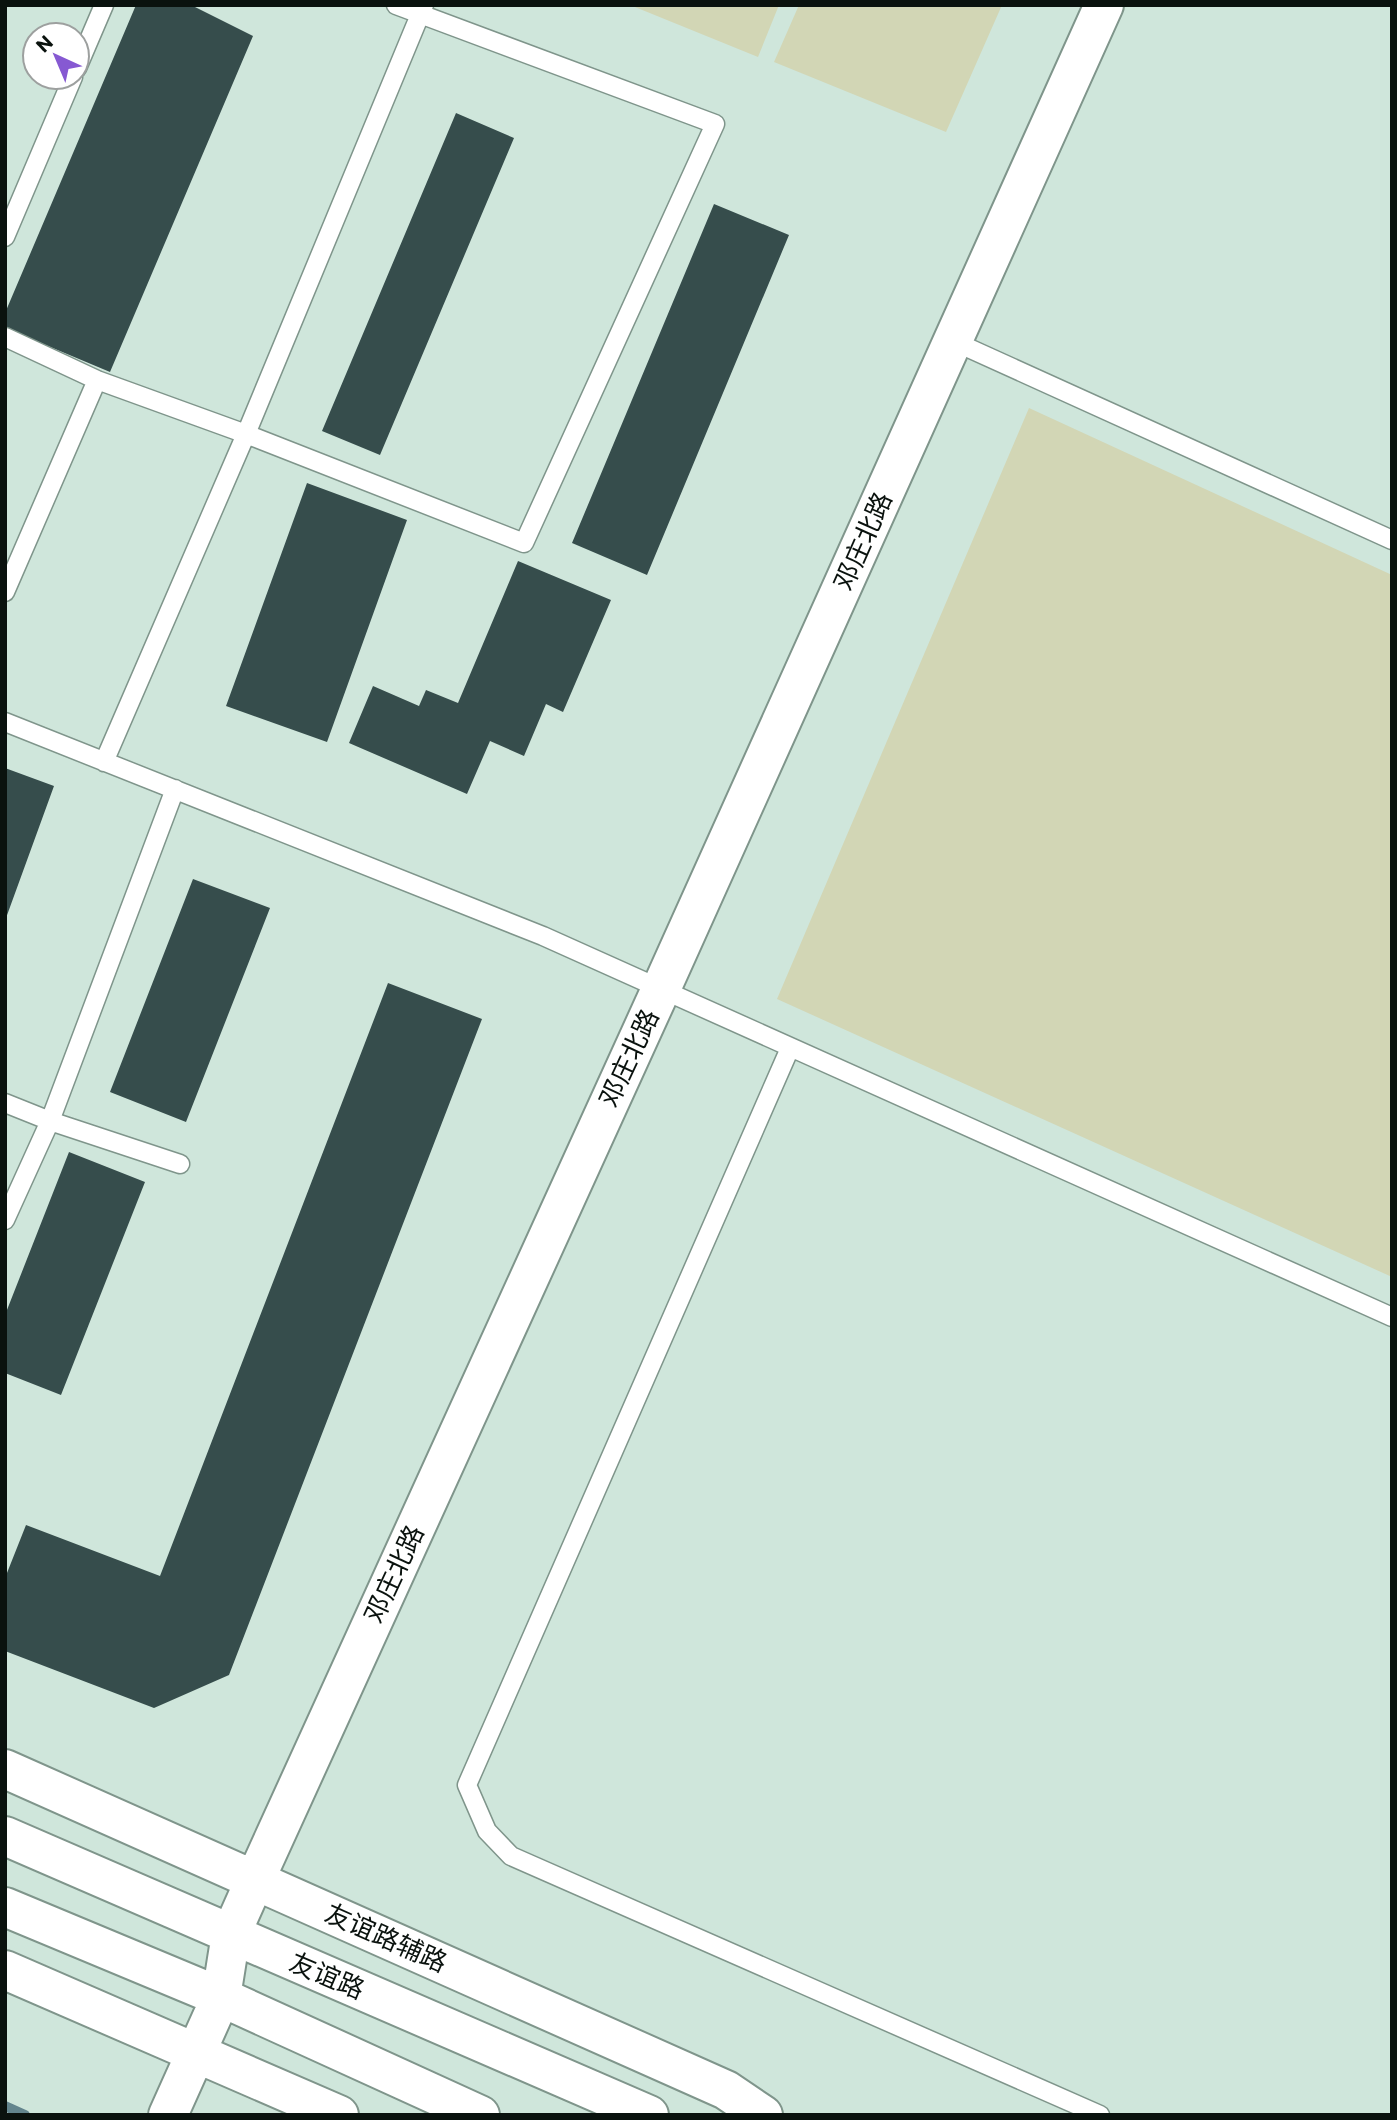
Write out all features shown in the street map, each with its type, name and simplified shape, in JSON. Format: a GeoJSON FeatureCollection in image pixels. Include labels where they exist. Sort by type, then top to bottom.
{"type":"FeatureCollection","features":[{"type":"Feature","properties":{"kind":"street","name":"邓庄北路"},"geometry":{"type":"LineString","coordinates":[[168,2115],[221,1997],[231,1934],[661,989],[1104,5]]}},
{"type":"Feature","properties":{"kind":"street","name":"友谊路辅路"},"geometry":{"type":"LineString","coordinates":[[5,1769],[726,2090],[764,2115]]}},
{"type":"Feature","properties":{"kind":"street","name":"友谊路"},"geometry":{"type":"LineString","coordinates":[[5,1836],[649,2115]]}},
{"type":"Feature","properties":{"kind":"street"},"geometry":{"type":"LineString","coordinates":[[5,1907],[221,1997],[480,2115]]}},
{"type":"Feature","properties":{"kind":"street"},"geometry":{"type":"LineString","coordinates":[[5,1970],[197,2051],[339,2115]]}},
{"type":"Feature","properties":{"kind":"lane"},"geometry":{"type":"LineString","coordinates":[[91,35],[104,5]]}},
{"type":"Feature","properties":{"kind":"lane"},"geometry":{"type":"LineString","coordinates":[[5,337],[97,380],[246,434],[524,543],[715,124],[422,10],[396,5]]}},
{"type":"Feature","properties":{"kind":"lane"},"geometry":{"type":"LineString","coordinates":[[104,762],[246,434],[422,10]]}},
{"type":"Feature","properties":{"kind":"lane"},"geometry":{"type":"LineString","coordinates":[[5,237],[67,91]]}},
{"type":"Feature","properties":{"kind":"lane"},"geometry":{"type":"LineString","coordinates":[[953,341],[1392,541]]}},
{"type":"Feature","properties":{"kind":"lane"},"geometry":{"type":"LineString","coordinates":[[5,592],[97,380]]}},
{"type":"Feature","properties":{"kind":"lane"},"geometry":{"type":"LineString","coordinates":[[5,722],[543,936],[1392,1317]]}},
{"type":"Feature","properties":{"kind":"lane"},"geometry":{"type":"LineString","coordinates":[[5,1220],[50,1121],[175,789]]}},
{"type":"Feature","properties":{"kind":"lane"},"geometry":{"type":"LineString","coordinates":[[790,1048],[467,1785],[486,1831],[510,1856],[1100,2115]]}},
{"type":"Feature","properties":{"kind":"lane"},"geometry":{"type":"LineString","coordinates":[[5,1103],[50,1121],[180,1164]]}},
{"type":"Feature","properties":{"kind":"green space"},"geometry":{"type":"Polygon","coordinates":[[[630,5],[779,5],[758,57],[630,5]]]}},
{"type":"Feature","properties":{"kind":"green space"},"geometry":{"type":"Polygon","coordinates":[[[799,5],[1002,5],[946,132],[774,62],[799,5]]]}},
{"type":"Feature","properties":{"kind":"green space"},"geometry":{"type":"Polygon","coordinates":[[[1029,408],[1392,575],[1392,1277],[777,999],[1029,408]]]}},
{"type":"Feature","properties":{"kind":"building"},"geometry":{"type":"Polygon","coordinates":[[[136,5],[191,5],[253,36],[110,372],[5,328],[5,313],[136,5]]]}},
{"type":"Feature","properties":{"kind":"building"},"geometry":{"type":"Polygon","coordinates":[[[456,113],[514,138],[380,455],[322,431],[456,113]]]}},
{"type":"Feature","properties":{"kind":"building"},"geometry":{"type":"Polygon","coordinates":[[[714,204],[789,235],[647,575],[572,543],[714,204]]]}},
{"type":"Feature","properties":{"kind":"building"},"geometry":{"type":"Polygon","coordinates":[[[307,483],[407,520],[327,742],[226,706],[307,483]]]}},
{"type":"Feature","properties":{"kind":"building"},"geometry":{"type":"Polygon","coordinates":[[[518,561],[611,600],[563,712],[546,704],[524,756],[490,741],[467,794],[349,743],[373,686],[419,706],[426,690],[458,703],[518,561]]]}},
{"type":"Feature","properties":{"kind":"building"},"geometry":{"type":"Polygon","coordinates":[[[5,768],[54,786],[6,918],[5,918],[5,768]]]}},
{"type":"Feature","properties":{"kind":"building"},"geometry":{"type":"Polygon","coordinates":[[[193,879],[270,908],[186,1122],[110,1092],[193,879]]]}},
{"type":"Feature","properties":{"kind":"building"},"geometry":{"type":"Polygon","coordinates":[[[388,983],[482,1019],[229,1675],[154,1708],[5,1651],[5,1578],[26,1525],[160,1576],[388,983]]]}},
{"type":"Feature","properties":{"kind":"building"},"geometry":{"type":"Polygon","coordinates":[[[69,1152],[145,1182],[61,1395],[5,1373],[5,1315],[69,1152]]]}},
{"type":"Feature","properties":{"kind":"waterway"},"geometry":{"type":"LineString","coordinates":[[5,2106],[25,2115]]}}]}
